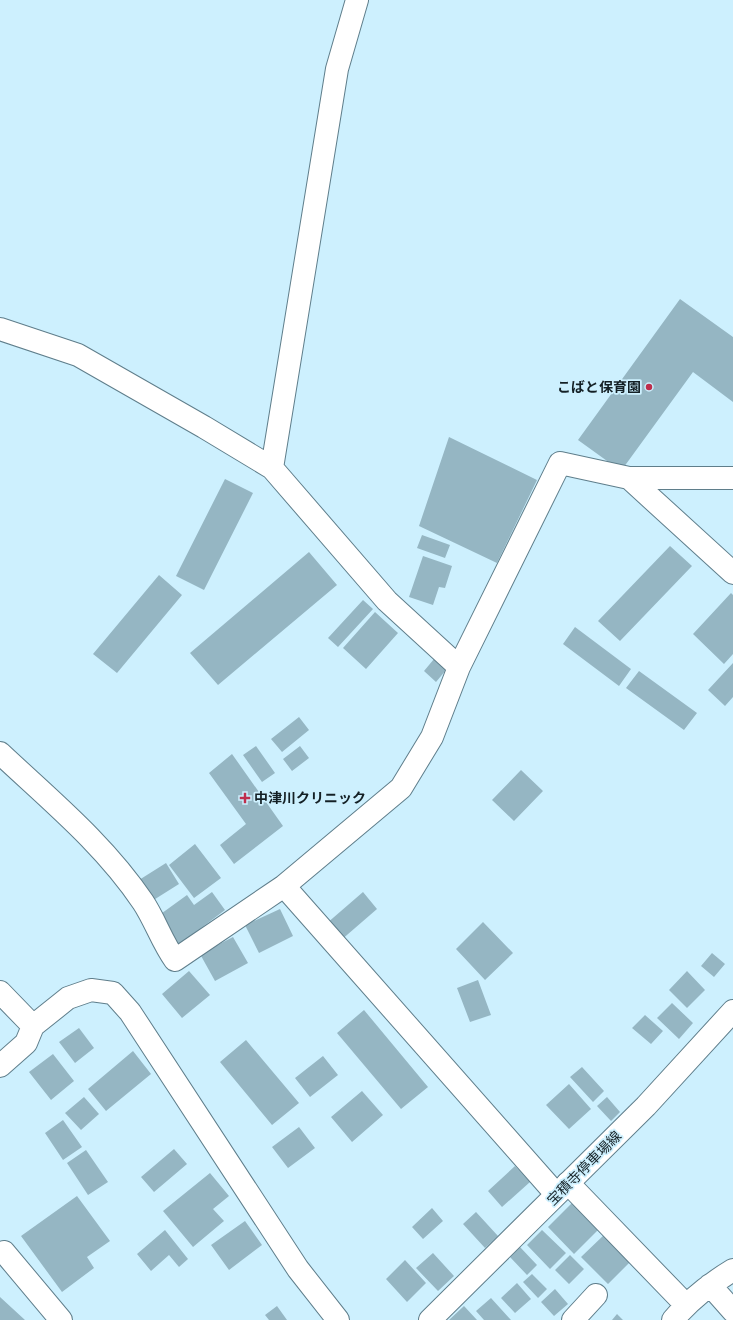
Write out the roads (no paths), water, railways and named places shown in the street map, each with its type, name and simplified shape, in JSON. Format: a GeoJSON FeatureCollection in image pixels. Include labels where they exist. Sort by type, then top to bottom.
{"type":"FeatureCollection","features":[{"type":"Feature","properties":{"kind":"street"},"geometry":{"type":"LineString","coordinates":[[272,468],[337,70],[357,0]]}},
{"type":"Feature","properties":{"kind":"street"},"geometry":{"type":"LineString","coordinates":[[0,329],[78,355],[204,427],[272,468],[387,601],[459,667]]}},
{"type":"Feature","properties":{"kind":"street"},"geometry":{"type":"LineString","coordinates":[[0,753],[95,841],[143,902],[166,947],[175,960],[284,886],[401,788],[432,737],[459,667],[560,463],[629,478],[733,478]]}},
{"type":"Feature","properties":{"kind":"street"},"geometry":{"type":"LineString","coordinates":[[629,478],[733,573]]}},
{"type":"Feature","properties":{"kind":"street"},"geometry":{"type":"LineString","coordinates":[[284,886],[562,1189],[679,1313],[710,1285],[733,1270]]}},
{"type":"Feature","properties":{"kind":"street"},"geometry":{"type":"LineString","coordinates":[[0,1066],[26,1043],[33,1026],[68,998],[91,990],[113,993],[130,1012],[298,1270],[338,1320]]}},
{"type":"Feature","properties":{"kind":"street"},"geometry":{"type":"LineString","coordinates":[[0,992],[33,1026]]}},
{"type":"Feature","properties":{"kind":"street","name":"宝積寺停車場線"},"geometry":{"type":"LineString","coordinates":[[430,1320],[646,1106],[733,1011]]}},
{"type":"Feature","properties":{"kind":"street"},"geometry":{"type":"LineString","coordinates":[[4,1252],[61,1320]]}},
{"type":"Feature","properties":{"kind":"street"},"geometry":{"type":"LineString","coordinates":[[710,1285],[733,1311]]}},
{"type":"Feature","properties":{"kind":"street"},"geometry":{"type":"LineString","coordinates":[[573,1320],[596,1295]]}},
{"type":"Feature","properties":{"kind":"place","name":"こばと保育園"},"geometry":{"type":"Point","coordinates":[649,387]}},
{"type":"Feature","properties":{"kind":"place","name":"中津川クリニック"},"geometry":{"type":"Point","coordinates":[245,798]}}]}
